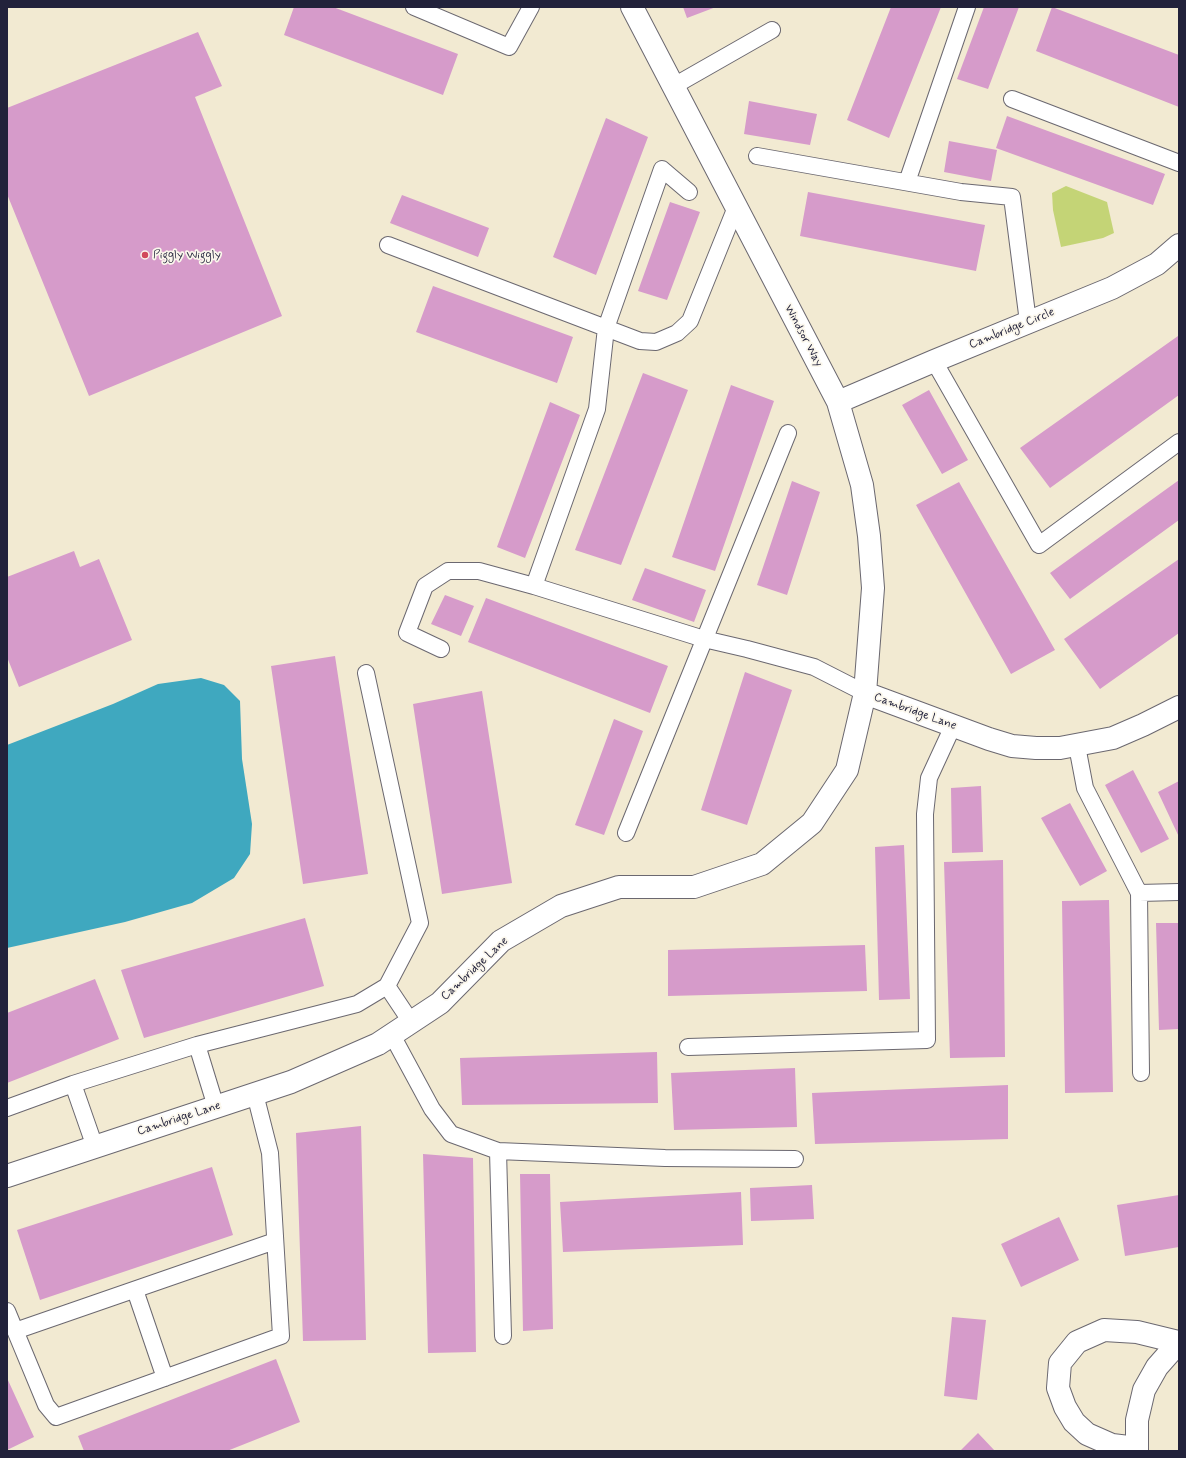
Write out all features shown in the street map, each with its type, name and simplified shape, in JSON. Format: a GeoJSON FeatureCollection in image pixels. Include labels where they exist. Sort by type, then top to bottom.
{"type":"FeatureCollection","features":[{"type":"Feature","properties":{"kind":"street","name":"Windsor Way"},"geometry":{"type":"LineString","coordinates":[[632,7],[672,87],[838,402],[862,485],[869,536],[873,588],[864,693]]}},
{"type":"Feature","properties":{"kind":"street","name":"Cambridge Circle"},"geometry":{"type":"LineString","coordinates":[[838,402],[1112,288],[1157,264],[1179,245]]}},
{"type":"Feature","properties":{"kind":"street","name":"Cambridge Lane"},"geometry":{"type":"LineString","coordinates":[[7,1176],[291,1082],[378,1044],[440,1003],[501,941],[561,906],[619,887],[694,887],[762,864],[812,823],[847,770],[864,693],[1012,746],[1060,748],[1113,738],[1179,707]]}},
{"type":"Feature","properties":{"kind":"street"},"geometry":{"type":"LineString","coordinates":[[1104,1330],[1136,1332],[1178,1342],[1157,1368],[1144,1390],[1137,1420],[1137,1450],[1112,1445],[1087,1434],[1074,1422],[1065,1407],[1058,1388],[1060,1363],[1078,1342],[1104,1330]]}},
{"type":"Feature","properties":{"kind":"lane"},"geometry":{"type":"LineString","coordinates":[[414,7],[509,47],[531,7]]}},
{"type":"Feature","properties":{"kind":"lane"},"geometry":{"type":"LineString","coordinates":[[907,182],[967,7]]}},
{"type":"Feature","properties":{"kind":"lane"},"geometry":{"type":"LineString","coordinates":[[672,87],[772,30]]}},
{"type":"Feature","properties":{"kind":"lane"},"geometry":{"type":"LineString","coordinates":[[1012,99],[1179,163]]}},
{"type":"Feature","properties":{"kind":"lane"},"geometry":{"type":"LineString","coordinates":[[757,156],[961,192],[1012,197],[1028,322]]}},
{"type":"Feature","properties":{"kind":"lane"},"geometry":{"type":"LineString","coordinates":[[534,586],[597,408],[606,328],[662,169],[688,192]]}},
{"type":"Feature","properties":{"kind":"lane"},"geometry":{"type":"LineString","coordinates":[[388,245],[640,341],[656,342],[677,334],[690,321],[736,207]]}},
{"type":"Feature","properties":{"kind":"lane"},"geometry":{"type":"LineString","coordinates":[[934,361],[1039,545],[1179,442]]}},
{"type":"Feature","properties":{"kind":"lane"},"geometry":{"type":"LineString","coordinates":[[626,833],[788,433]]}},
{"type":"Feature","properties":{"kind":"lane"},"geometry":{"type":"LineString","coordinates":[[441,649],[407,633],[425,586],[448,571],[479,571],[534,586],[704,639],[814,667],[864,693]]}},
{"type":"Feature","properties":{"kind":"lane"},"geometry":{"type":"LineString","coordinates":[[7,1108],[73,1084],[196,1045],[357,1004],[387,986],[420,923],[366,673]]}},
{"type":"Feature","properties":{"kind":"lane"},"geometry":{"type":"LineString","coordinates":[[688,1047],[927,1040],[925,814],[929,778],[953,726]]}},
{"type":"Feature","properties":{"kind":"lane"},"geometry":{"type":"LineString","coordinates":[[1077,746],[1085,788],[1139,893],[1141,1073]]}},
{"type":"Feature","properties":{"kind":"lane"},"geometry":{"type":"LineString","coordinates":[[1139,893],[1179,892]]}},
{"type":"Feature","properties":{"kind":"lane"},"geometry":{"type":"LineString","coordinates":[[387,986],[411,1022]]}},
{"type":"Feature","properties":{"kind":"lane"},"geometry":{"type":"LineString","coordinates":[[392,1035],[432,1109],[452,1134],[498,1151],[665,1158],[795,1159]]}},
{"type":"Feature","properties":{"kind":"lane"},"geometry":{"type":"LineString","coordinates":[[196,1045],[216,1107]]}},
{"type":"Feature","properties":{"kind":"lane"},"geometry":{"type":"LineString","coordinates":[[73,1084],[95,1147]]}},
{"type":"Feature","properties":{"kind":"lane"},"geometry":{"type":"LineString","coordinates":[[7,1311],[46,1405],[56,1417],[281,1336],[270,1153],[255,1094]]}},
{"type":"Feature","properties":{"kind":"lane"},"geometry":{"type":"LineString","coordinates":[[498,1151],[503,1336]]}},
{"type":"Feature","properties":{"kind":"lane"},"geometry":{"type":"LineString","coordinates":[[15,1331],[276,1241]]}},
{"type":"Feature","properties":{"kind":"lane"},"geometry":{"type":"LineString","coordinates":[[135,1290],[165,1378]]}},
{"type":"Feature","properties":{"kind":"green space"},"geometry":{"type":"Polygon","coordinates":[[[1066,186],[1107,202],[1114,233],[1103,238],[1061,247],[1053,210],[1052,193],[1066,186]]]}},
{"type":"Feature","properties":{"kind":"water"},"geometry":{"type":"Polygon","coordinates":[[[201,678],[224,685],[240,701],[242,759],[252,824],[250,854],[234,878],[192,903],[125,922],[7,948],[7,745],[113,704],[158,684],[201,678]]]}},
{"type":"Feature","properties":{"kind":"building"},"geometry":{"type":"Polygon","coordinates":[[[294,7],[333,7],[458,54],[443,95],[284,35],[294,7]]]}},
{"type":"Feature","properties":{"kind":"building"},"geometry":{"type":"Polygon","coordinates":[[[683,7],[716,7],[687,18],[683,7]]]}},
{"type":"Feature","properties":{"kind":"building"},"geometry":{"type":"Polygon","coordinates":[[[891,7],[941,7],[889,138],[847,120],[891,7]]]}},
{"type":"Feature","properties":{"kind":"building"},"geometry":{"type":"Polygon","coordinates":[[[984,7],[1019,7],[988,89],[957,79],[984,7]]]}},
{"type":"Feature","properties":{"kind":"building"},"geometry":{"type":"Polygon","coordinates":[[[1052,7],[1179,55],[1179,107],[1036,51],[1052,7]]]}},
{"type":"Feature","properties":{"kind":"building","name":"Piggly Wiggly"},"geometry":{"type":"Polygon","coordinates":[[[198,32],[222,86],[195,97],[282,316],[89,396],[7,194],[7,108],[198,32]]]}},
{"type":"Feature","properties":{"kind":"building"},"geometry":{"type":"Polygon","coordinates":[[[749,101],[817,114],[810,145],[744,134],[749,101]]]}},
{"type":"Feature","properties":{"kind":"building"},"geometry":{"type":"Polygon","coordinates":[[[1007,116],[1165,174],[1153,205],[996,148],[1007,116]]]}},
{"type":"Feature","properties":{"kind":"building"},"geometry":{"type":"Polygon","coordinates":[[[606,118],[648,137],[596,275],[553,257],[606,118]]]}},
{"type":"Feature","properties":{"kind":"building"},"geometry":{"type":"Polygon","coordinates":[[[949,141],[997,150],[991,181],[944,172],[949,141]]]}},
{"type":"Feature","properties":{"kind":"building"},"geometry":{"type":"Polygon","coordinates":[[[808,192],[985,225],[976,271],[800,236],[808,192]]]}},
{"type":"Feature","properties":{"kind":"building"},"geometry":{"type":"Polygon","coordinates":[[[402,195],[489,228],[478,257],[390,223],[402,195]]]}},
{"type":"Feature","properties":{"kind":"building"},"geometry":{"type":"Polygon","coordinates":[[[670,202],[700,212],[667,300],[638,291],[670,202]]]}},
{"type":"Feature","properties":{"kind":"building"},"geometry":{"type":"Polygon","coordinates":[[[433,286],[573,337],[557,383],[416,332],[433,286]]]}},
{"type":"Feature","properties":{"kind":"building"},"geometry":{"type":"Polygon","coordinates":[[[1178,336],[1179,395],[1050,488],[1020,448],[1178,336]]]}},
{"type":"Feature","properties":{"kind":"building"},"geometry":{"type":"Polygon","coordinates":[[[643,373],[688,390],[621,565],[575,550],[643,373]]]}},
{"type":"Feature","properties":{"kind":"building"},"geometry":{"type":"Polygon","coordinates":[[[731,385],[774,401],[715,571],[672,557],[731,385]]]}},
{"type":"Feature","properties":{"kind":"building"},"geometry":{"type":"Polygon","coordinates":[[[929,390],[968,460],[942,474],[902,405],[929,390]]]}},
{"type":"Feature","properties":{"kind":"building"},"geometry":{"type":"Polygon","coordinates":[[[550,402],[580,415],[525,558],[497,547],[550,402]]]}},
{"type":"Feature","properties":{"kind":"building"},"geometry":{"type":"Polygon","coordinates":[[[1179,480],[1179,520],[1070,599],[1050,573],[1179,480]]]}},
{"type":"Feature","properties":{"kind":"building"},"geometry":{"type":"Polygon","coordinates":[[[792,481],[820,492],[787,595],[757,585],[792,481]]]}},
{"type":"Feature","properties":{"kind":"building"},"geometry":{"type":"Polygon","coordinates":[[[959,482],[1055,650],[1011,674],[916,505],[959,482]]]}},
{"type":"Feature","properties":{"kind":"building"},"geometry":{"type":"Polygon","coordinates":[[[74,551],[80,567],[99,559],[132,640],[19,687],[7,657],[7,577],[74,551]]]}},
{"type":"Feature","properties":{"kind":"building"},"geometry":{"type":"Polygon","coordinates":[[[1179,559],[1179,633],[1100,689],[1064,639],[1179,559]]]}},
{"type":"Feature","properties":{"kind":"building"},"geometry":{"type":"Polygon","coordinates":[[[645,568],[706,590],[694,622],[632,600],[645,568]]]}},
{"type":"Feature","properties":{"kind":"building"},"geometry":{"type":"Polygon","coordinates":[[[445,595],[474,606],[461,636],[431,624],[445,595]]]}},
{"type":"Feature","properties":{"kind":"building"},"geometry":{"type":"Polygon","coordinates":[[[486,598],[668,666],[650,713],[468,642],[486,598]]]}},
{"type":"Feature","properties":{"kind":"building"},"geometry":{"type":"Polygon","coordinates":[[[335,656],[368,874],[303,884],[271,666],[335,656]]]}},
{"type":"Feature","properties":{"kind":"building"},"geometry":{"type":"Polygon","coordinates":[[[745,672],[792,690],[747,825],[701,810],[745,672]]]}},
{"type":"Feature","properties":{"kind":"building"},"geometry":{"type":"Polygon","coordinates":[[[482,691],[512,883],[442,894],[413,704],[482,691]]]}},
{"type":"Feature","properties":{"kind":"building"},"geometry":{"type":"Polygon","coordinates":[[[614,719],[643,731],[604,835],[575,825],[614,719]]]}},
{"type":"Feature","properties":{"kind":"building"},"geometry":{"type":"Polygon","coordinates":[[[1133,770],[1169,839],[1141,853],[1105,785],[1133,770]]]}},
{"type":"Feature","properties":{"kind":"building"},"geometry":{"type":"Polygon","coordinates":[[[1179,781],[1179,837],[1158,792],[1179,781]]]}},
{"type":"Feature","properties":{"kind":"building"},"geometry":{"type":"Polygon","coordinates":[[[981,786],[983,852],[952,853],[951,788],[981,786]]]}},
{"type":"Feature","properties":{"kind":"building"},"geometry":{"type":"Polygon","coordinates":[[[1070,803],[1107,871],[1080,886],[1041,818],[1070,803]]]}},
{"type":"Feature","properties":{"kind":"building"},"geometry":{"type":"Polygon","coordinates":[[[904,845],[910,999],[879,1000],[875,847],[904,845]]]}},
{"type":"Feature","properties":{"kind":"building"},"geometry":{"type":"Polygon","coordinates":[[[1003,860],[1005,1057],[950,1058],[944,862],[1003,860]]]}},
{"type":"Feature","properties":{"kind":"building"},"geometry":{"type":"Polygon","coordinates":[[[1109,900],[1113,1092],[1065,1093],[1062,901],[1109,900]]]}},
{"type":"Feature","properties":{"kind":"building"},"geometry":{"type":"Polygon","coordinates":[[[305,918],[324,986],[144,1038],[121,970],[305,918]]]}},
{"type":"Feature","properties":{"kind":"building"},"geometry":{"type":"Polygon","coordinates":[[[1156,923],[1179,923],[1179,1029],[1159,1030],[1156,923]]]}},
{"type":"Feature","properties":{"kind":"building"},"geometry":{"type":"Polygon","coordinates":[[[865,945],[867,991],[668,996],[668,950],[865,945]]]}},
{"type":"Feature","properties":{"kind":"building"},"geometry":{"type":"Polygon","coordinates":[[[95,979],[119,1039],[7,1083],[7,1013],[95,979]]]}},
{"type":"Feature","properties":{"kind":"building"},"geometry":{"type":"Polygon","coordinates":[[[657,1052],[658,1103],[462,1105],[460,1058],[657,1052]]]}},
{"type":"Feature","properties":{"kind":"building"},"geometry":{"type":"Polygon","coordinates":[[[795,1068],[797,1127],[674,1130],[671,1073],[795,1068]]]}},
{"type":"Feature","properties":{"kind":"building"},"geometry":{"type":"Polygon","coordinates":[[[1008,1085],[1008,1139],[815,1144],[812,1093],[1008,1085]]]}},
{"type":"Feature","properties":{"kind":"building"},"geometry":{"type":"Polygon","coordinates":[[[361,1126],[366,1340],[303,1341],[296,1133],[361,1126]]]}},
{"type":"Feature","properties":{"kind":"building"},"geometry":{"type":"Polygon","coordinates":[[[423,1154],[473,1158],[476,1352],[428,1353],[423,1154]]]}},
{"type":"Feature","properties":{"kind":"building"},"geometry":{"type":"Polygon","coordinates":[[[212,1167],[233,1235],[40,1300],[17,1230],[212,1167]]]}},
{"type":"Feature","properties":{"kind":"building"},"geometry":{"type":"Polygon","coordinates":[[[520,1174],[550,1174],[553,1329],[523,1331],[520,1174]]]}},
{"type":"Feature","properties":{"kind":"building"},"geometry":{"type":"Polygon","coordinates":[[[812,1185],[814,1219],[751,1221],[750,1188],[812,1185]]]}},
{"type":"Feature","properties":{"kind":"building"},"geometry":{"type":"Polygon","coordinates":[[[741,1192],[743,1245],[563,1252],[560,1202],[741,1192]]]}},
{"type":"Feature","properties":{"kind":"building"},"geometry":{"type":"Polygon","coordinates":[[[1179,1195],[1179,1247],[1125,1256],[1117,1205],[1179,1195]]]}},
{"type":"Feature","properties":{"kind":"building"},"geometry":{"type":"Polygon","coordinates":[[[1059,1217],[1079,1260],[1021,1287],[1001,1244],[1059,1217]]]}},
{"type":"Feature","properties":{"kind":"building"},"geometry":{"type":"Polygon","coordinates":[[[952,1317],[986,1320],[977,1400],[944,1396],[952,1317]]]}},
{"type":"Feature","properties":{"kind":"building"},"geometry":{"type":"Polygon","coordinates":[[[276,1359],[300,1422],[227,1451],[84,1451],[78,1436],[276,1359]]]}},
{"type":"Feature","properties":{"kind":"building"},"geometry":{"type":"Polygon","coordinates":[[[7,1378],[34,1437],[7,1450],[7,1378]]]}},
{"type":"Feature","properties":{"kind":"building"},"geometry":{"type":"Polygon","coordinates":[[[978,1433],[995,1451],[960,1451],[978,1433]]]}},
{"type":"Feature","properties":{"kind":"place","name":"Piggly Wiggly"},"geometry":{"type":"Point","coordinates":[145,255]}}]}
